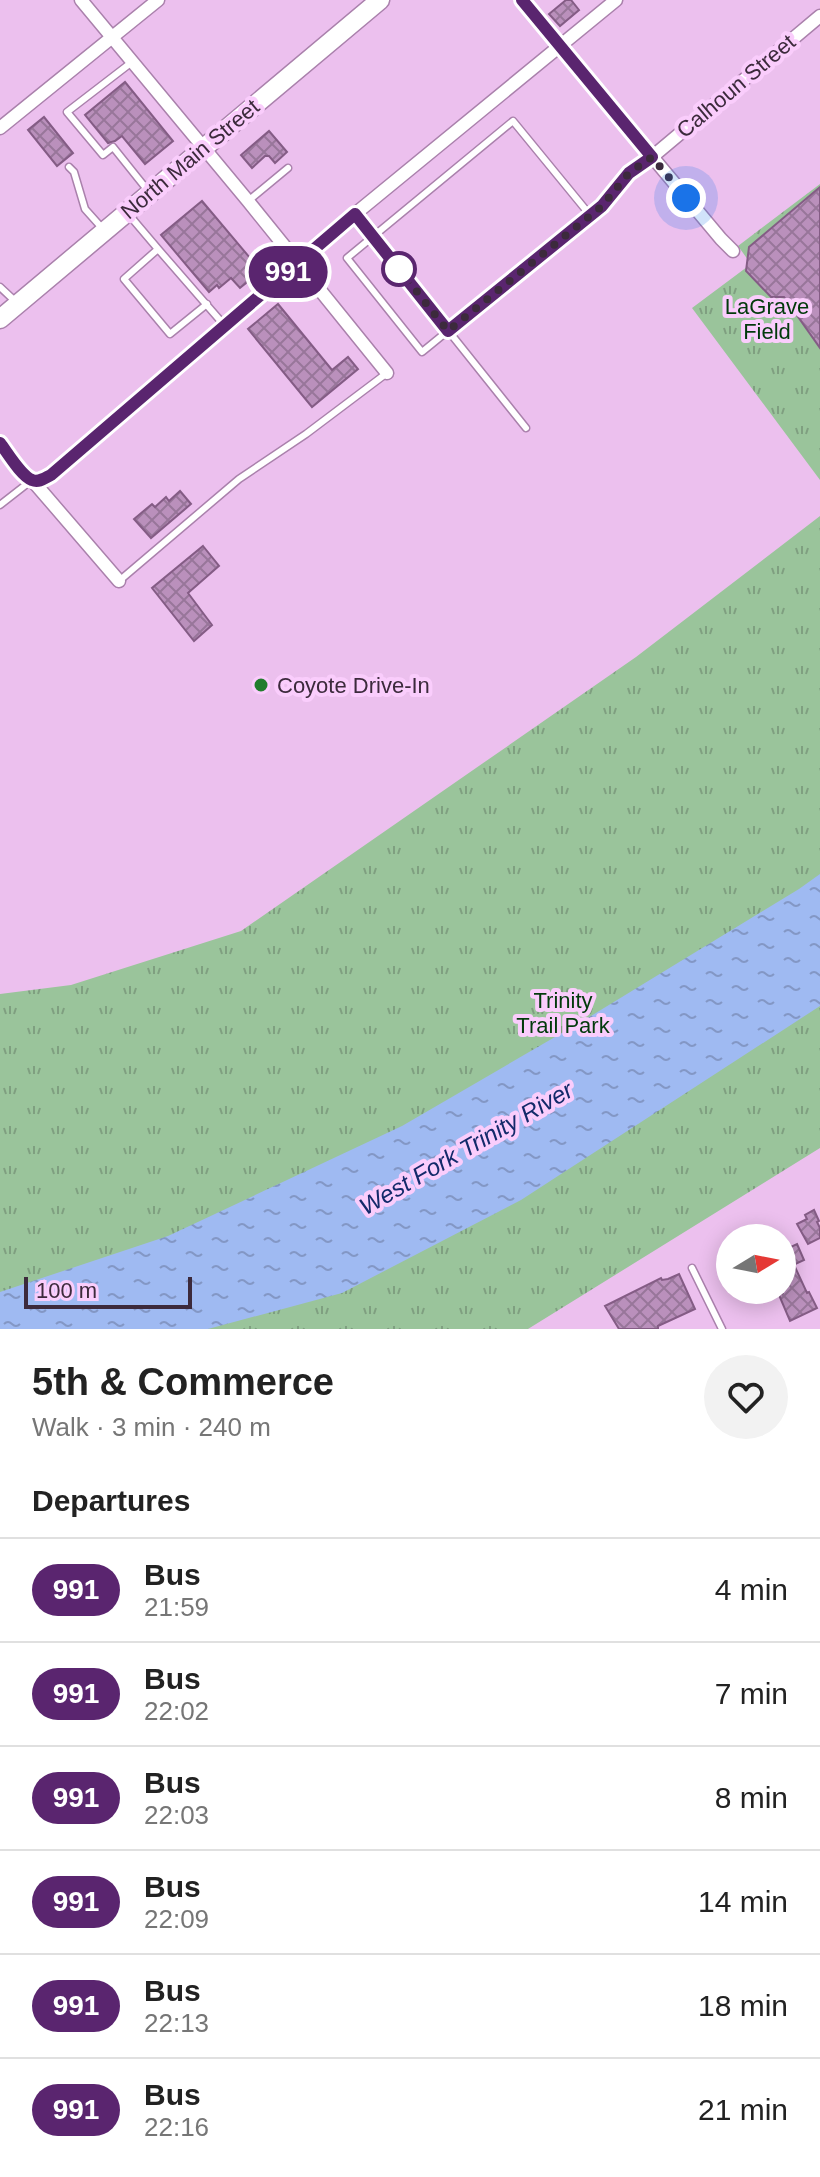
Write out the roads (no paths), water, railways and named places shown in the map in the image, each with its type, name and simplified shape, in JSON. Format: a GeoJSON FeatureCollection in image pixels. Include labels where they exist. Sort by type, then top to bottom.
{"type":"FeatureCollection","features":[{"type":"Feature","properties":{"kind":"main road","name":"North Main Street"},"geometry":{"type":"LineString","coordinates":[[0,319],[380,0]]}},
{"type":"Feature","properties":{"kind":"street"},"geometry":{"type":"LineString","coordinates":[[81,0],[387,373]]}},
{"type":"Feature","properties":{"kind":"street"},"geometry":{"type":"LineString","coordinates":[[0,128],[158,0]]}},
{"type":"Feature","properties":{"kind":"street"},"geometry":{"type":"LineString","coordinates":[[521,0],[733,251]]}},
{"type":"Feature","properties":{"kind":"street"},"geometry":{"type":"LineString","coordinates":[[32,480],[41,481],[51,475],[355,214],[616,0]]}},
{"type":"Feature","properties":{"kind":"street","name":"Calhoun Street"},"geometry":{"type":"LineString","coordinates":[[652,157],[820,16]]}},
{"type":"Feature","properties":{"kind":"street"},"geometry":{"type":"LineString","coordinates":[[0,443],[23,474],[32,480],[119,581]]}},
{"type":"Feature","properties":{"kind":"lane"},"geometry":{"type":"LineString","coordinates":[[132,62],[67,112],[103,155],[113,147],[150,193]]}},
{"type":"Feature","properties":{"kind":"lane"},"geometry":{"type":"LineString","coordinates":[[590,215],[513,121],[347,258],[422,352],[602,206],[629,173],[652,157]]}},
{"type":"Feature","properties":{"kind":"lane"},"geometry":{"type":"LineString","coordinates":[[69,167],[74,172],[85,209],[104,231]]}},
{"type":"Feature","properties":{"kind":"lane"},"geometry":{"type":"LineString","coordinates":[[248,201],[288,168]]}},
{"type":"Feature","properties":{"kind":"lane"},"geometry":{"type":"LineString","coordinates":[[127,212],[225,326]]}},
{"type":"Feature","properties":{"kind":"lane"},"geometry":{"type":"LineString","coordinates":[[355,214],[526,428]]}},
{"type":"Feature","properties":{"kind":"lane"},"geometry":{"type":"LineString","coordinates":[[158,249],[124,279],[170,334],[207,304]]}},
{"type":"Feature","properties":{"kind":"lane"},"geometry":{"type":"LineString","coordinates":[[0,287],[18,304]]}},
{"type":"Feature","properties":{"kind":"lane"},"geometry":{"type":"LineString","coordinates":[[119,581],[239,479],[306,434],[387,373]]}},
{"type":"Feature","properties":{"kind":"lane"},"geometry":{"type":"LineString","coordinates":[[0,505],[32,480]]}},
{"type":"Feature","properties":{"kind":"lane"},"geometry":{"type":"LineString","coordinates":[[692,1268],[722,1329]]}},
{"type":"Feature","properties":{"kind":"water","name":"West Fork Trinity River"},"geometry":{"type":"Polygon","coordinates":[[[820,874],[820,1006],[521,1200],[342,1293],[208,1329],[0,1329],[0,1292],[168,1236],[402,1126],[586,1019],[820,874]]]}},
{"type":"Feature","properties":{"kind":"place","name":"Coyote Drive-In"},"geometry":{"type":"Point","coordinates":[261,685]}},
{"type":"Feature","properties":{"kind":"park label","name":"LaGrave Field"},"geometry":{"type":"Point","coordinates":[767,318]}},
{"type":"Feature","properties":{"kind":"park label","name":"Trinity Trail Park"},"geometry":{"type":"Point","coordinates":[563,1012]}}]}
